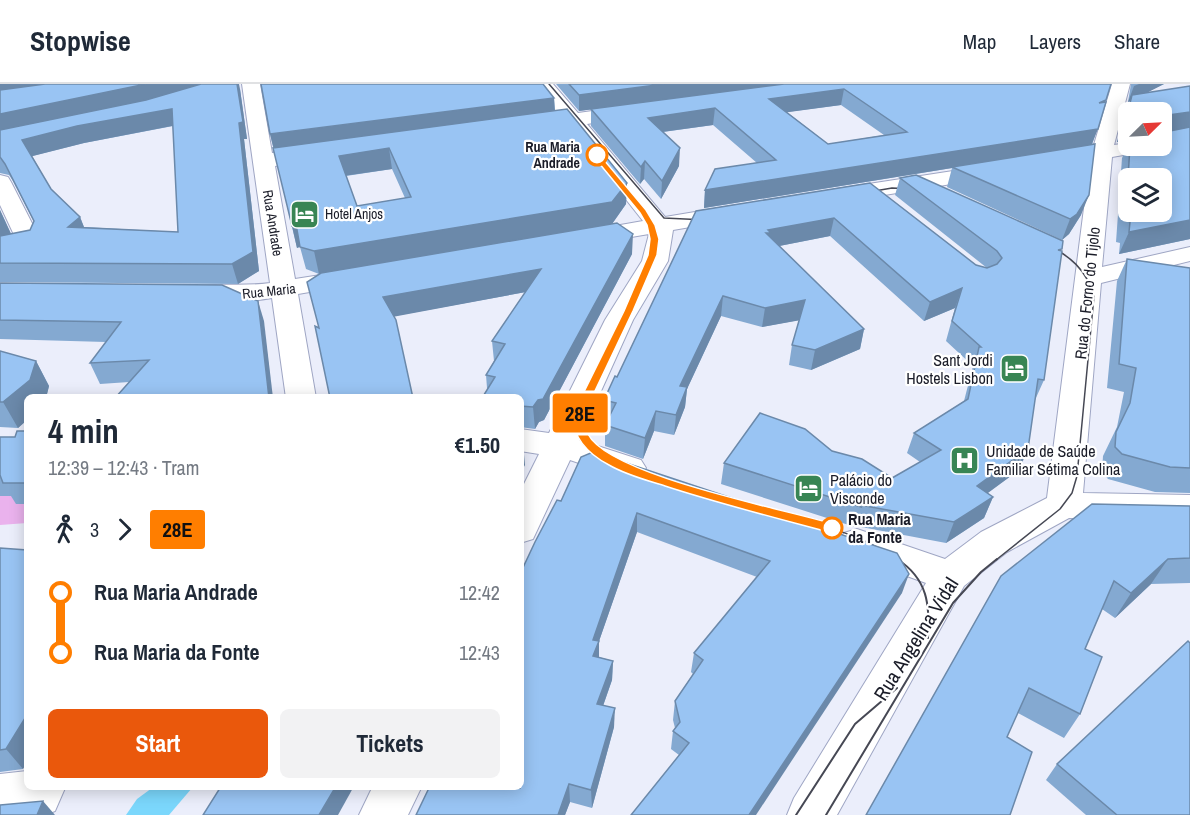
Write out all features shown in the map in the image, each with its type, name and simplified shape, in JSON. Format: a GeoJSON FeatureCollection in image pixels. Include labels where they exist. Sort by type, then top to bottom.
{"type":"FeatureCollection","features":[{"type":"Feature","properties":{"kind":"street","name":"Rua Andrade"},"geometry":{"type":"LineString","coordinates":[[251,84],[300,394]]}},
{"type":"Feature","properties":{"kind":"street"},"geometry":{"type":"LineString","coordinates":[[524,522],[619,320],[655,261],[661,240],[659,225],[543,84]]}},
{"type":"Feature","properties":{"kind":"street","name":"Rua do Forno do Tijolo"},"geometry":{"type":"LineString","coordinates":[[1064,505],[1085,260],[1102,153],[1122,84]]}},
{"type":"Feature","properties":{"kind":"street"},"geometry":{"type":"LineString","coordinates":[[515,128],[660,108]]}},
{"type":"Feature","properties":{"kind":"street"},"geometry":{"type":"LineString","coordinates":[[817,199],[1118,150]]}},
{"type":"Feature","properties":{"kind":"street"},"geometry":{"type":"LineString","coordinates":[[263,161],[341,151]]}},
{"type":"Feature","properties":{"kind":"street"},"geometry":{"type":"LineString","coordinates":[[0,182],[29,241],[0,249]]}},
{"type":"Feature","properties":{"kind":"street"},"geometry":{"type":"LineString","coordinates":[[916,184],[947,198]]}},
{"type":"Feature","properties":{"kind":"street"},"geometry":{"type":"LineString","coordinates":[[871,190],[899,213]]}},
{"type":"Feature","properties":{"kind":"street"},"geometry":{"type":"LineString","coordinates":[[557,243],[762,208]]}},
{"type":"Feature","properties":{"kind":"street"},"geometry":{"type":"LineString","coordinates":[[1085,260],[1154,263],[1190,254]]}},
{"type":"Feature","properties":{"kind":"street","name":"Rua Maria"},"geometry":{"type":"LineString","coordinates":[[169,294],[247,294],[380,274]]}},
{"type":"Feature","properties":{"kind":"street"},"geometry":{"type":"LineString","coordinates":[[524,441],[561,446],[655,477]]}},
{"type":"Feature","properties":{"kind":"street"},"geometry":{"type":"LineString","coordinates":[[1064,505],[1190,508]]}},
{"type":"Feature","properties":{"kind":"street","name":"Rua Angelina Vidal"},"geometry":{"type":"LineString","coordinates":[[811,815],[950,576],[994,542],[1064,505]]}},
{"type":"Feature","properties":{"kind":"street"},"geometry":{"type":"LineString","coordinates":[[830,534],[950,576]]}},
{"type":"Feature","properties":{"kind":"street"},"geometry":{"type":"LineString","coordinates":[[0,797],[38,795],[41,790]]}},
{"type":"Feature","properties":{"kind":"street"},"geometry":{"type":"LineString","coordinates":[[383,815],[396,790]]}},
{"type":"Feature","properties":{"kind":"shaded area"},"geometry":{"type":"Polygon","coordinates":[[[0,496],[13,496],[24,502],[24,523],[0,525],[0,496]]]}},
{"type":"Feature","properties":{"kind":"water"},"geometry":{"type":"Polygon","coordinates":[[[149,790],[190,790],[169,815],[126,815],[137,799],[149,790]]]}},
{"type":"Feature","properties":{"kind":"building"},"geometry":{"type":"Polygon","coordinates":[[[45,84],[146,84],[0,114],[0,90],[45,84]]]}},
{"type":"Feature","properties":{"kind":"building"},"geometry":{"type":"Polygon","coordinates":[[[201,84],[237,84],[243,122],[239,123],[253,252],[232,264],[0,263],[0,236],[30,230],[34,221],[0,157],[0,130],[146,100],[201,84]],[[172,109],[77,126],[22,140],[51,189],[80,217],[68,227],[178,232],[172,109]]]}},
{"type":"Feature","properties":{"kind":"building"},"geometry":{"type":"Polygon","coordinates":[[[261,84],[543,84],[554,98],[270,134],[261,84]]]}},
{"type":"Feature","properties":{"kind":"building"},"geometry":{"type":"Polygon","coordinates":[[[569,84],[664,84],[579,95],[569,84]]]}},
{"type":"Feature","properties":{"kind":"building"},"geometry":{"type":"Polygon","coordinates":[[[784,84],[1111,84],[1106,100],[1099,103],[1106,102],[1098,129],[705,190],[715,169],[776,160],[715,108],[648,118],[680,148],[662,181],[645,161],[641,167],[591,109],[784,84]],[[844,89],[769,99],[828,144],[907,132],[844,89]]]}},
{"type":"Feature","properties":{"kind":"building"},"geometry":{"type":"Polygon","coordinates":[[[1190,86],[1190,112],[1172,115],[1172,102],[1130,102],[1132,95],[1190,86]]]}},
{"type":"Feature","properties":{"kind":"building"},"geometry":{"type":"Polygon","coordinates":[[[567,109],[627,183],[612,202],[314,251],[300,247],[296,224],[292,226],[273,148],[567,109]],[[389,148],[339,156],[357,206],[411,197],[389,148]]]}},
{"type":"Feature","properties":{"kind":"building"},"geometry":{"type":"Polygon","coordinates":[[[1190,127],[1190,220],[1129,232],[1130,222],[1172,222],[1172,168],[1129,168],[1129,156],[1172,156],[1172,131],[1190,127]]]}},
{"type":"Feature","properties":{"kind":"building"},"geometry":{"type":"Polygon","coordinates":[[[1095,144],[1089,195],[1077,214],[1070,219],[952,167],[1095,144]]]}},
{"type":"Feature","properties":{"kind":"building"},"geometry":{"type":"Polygon","coordinates":[[[916,175],[1063,241],[1062,249],[1058,250],[1062,251],[1044,380],[1038,379],[1028,449],[977,486],[993,497],[954,522],[860,505],[861,507],[724,463],[760,413],[805,429],[832,451],[862,459],[892,478],[941,450],[914,433],[968,399],[979,347],[981,347],[952,321],[962,288],[930,302],[834,218],[768,230],[771,233],[766,233],[864,329],[815,350],[792,345],[805,300],[765,308],[723,296],[680,386],[687,387],[676,415],[656,411],[645,438],[605,425],[616,403],[604,400],[696,211],[870,183],[976,265],[987,268],[997,264],[1002,258],[997,251],[900,178],[916,175]]]}},
{"type":"Feature","properties":{"kind":"building"},"geometry":{"type":"Polygon","coordinates":[[[617,223],[633,234],[543,399],[538,400],[533,407],[524,406],[524,394],[484,394],[495,377],[486,375],[505,344],[492,341],[541,269],[383,297],[396,320],[412,394],[329,394],[315,326],[319,328],[307,282],[321,273],[617,223]]]}},
{"type":"Feature","properties":{"kind":"building"},"geometry":{"type":"Polygon","coordinates":[[[1127,259],[1190,268],[1190,468],[1170,467],[1122,454],[1115,447],[1116,432],[1130,403],[1136,368],[1119,364],[1127,259]]]}},
{"type":"Feature","properties":{"kind":"building"},"geometry":{"type":"Polygon","coordinates":[[[0,283],[222,285],[258,301],[269,394],[119,394],[149,360],[90,363],[121,322],[0,320],[0,283]]]}},
{"type":"Feature","properties":{"kind":"building"},"geometry":{"type":"Polygon","coordinates":[[[0,351],[36,361],[30,380],[3,402],[0,402],[0,351]]]}},
{"type":"Feature","properties":{"kind":"building"},"geometry":{"type":"Polygon","coordinates":[[[17,431],[24,431],[24,483],[3,483],[0,475],[0,437],[15,437],[17,431]]]}},
{"type":"Feature","properties":{"kind":"building"},"geometry":{"type":"Polygon","coordinates":[[[593,452],[897,553],[909,574],[749,815],[631,815],[689,743],[673,731],[680,722],[675,701],[703,660],[694,653],[770,561],[637,513],[593,640],[599,641],[593,656],[613,661],[597,704],[615,708],[591,790],[569,784],[558,815],[416,815],[428,790],[524,790],[524,565],[557,500],[561,501],[581,457],[593,452]]]}},
{"type":"Feature","properties":{"kind":"building"},"geometry":{"type":"Polygon","coordinates":[[[1092,504],[1190,506],[1190,558],[1168,559],[1131,593],[1114,581],[1085,649],[1102,657],[1080,714],[1029,688],[1007,737],[1032,752],[1010,815],[866,815],[1001,576],[1092,504]]]}},
{"type":"Feature","properties":{"kind":"building"},"geometry":{"type":"Polygon","coordinates":[[[0,548],[24,550],[24,720],[6,749],[0,750],[0,548]]]}},
{"type":"Feature","properties":{"kind":"building"},"geometry":{"type":"Polygon","coordinates":[[[1188,641],[1190,643],[1190,815],[1117,815],[1057,764],[1188,641]]]}},
{"type":"Feature","properties":{"kind":"building"},"geometry":{"type":"Polygon","coordinates":[[[219,790],[334,790],[319,815],[203,815],[219,790]]]}},
{"type":"Feature","properties":{"kind":"building"},"geometry":{"type":"Polygon","coordinates":[[[43,801],[37,815],[0,815],[0,805],[43,801]]]}},
{"type":"Feature","properties":{"kind":"tram line"},"geometry":{"type":"LineString","coordinates":[[549,84],[664,218],[706,220]]}},
{"type":"Feature","properties":{"kind":"tram line","name":"28E"},"geometry":{"type":"LineString","coordinates":[[597,155],[643,212],[651,225],[655,239],[653,255],[580,412],[578,422],[582,436],[612,462],[634,471],[715,498],[832,528]]}},
{"type":"Feature","properties":{"kind":"tram line"},"geometry":{"type":"LineString","coordinates":[[616,179],[648,217],[653,232],[652,249],[637,295],[580,412],[585,437],[595,450],[616,464]]}},
{"type":"Feature","properties":{"kind":"tram line"},"geometry":{"type":"LineString","coordinates":[[863,193],[892,188],[913,189]]}},
{"type":"Feature","properties":{"kind":"tram line"},"geometry":{"type":"LineString","coordinates":[[996,560],[1060,509],[1072,493],[1077,476],[1094,296],[1086,278],[1076,264],[1046,244]]}},
{"type":"Feature","properties":{"kind":"tram line"},"geometry":{"type":"LineString","coordinates":[[764,511],[800,519],[851,535],[900,560]]}},
{"type":"Feature","properties":{"kind":"tram line"},"geometry":{"type":"LineString","coordinates":[[897,559],[915,575],[925,594],[928,638]]}},
{"type":"Feature","properties":{"kind":"tram line"},"geometry":{"type":"LineString","coordinates":[[826,815],[953,603],[981,572],[997,559]]}},
{"type":"Feature","properties":{"kind":"tram line"},"geometry":{"type":"LineString","coordinates":[[796,815],[855,724],[897,688]]}},
{"type":"Feature","properties":{"kind":"place","name":"Rua Maria Andrade"},"geometry":{"type":"Point","coordinates":[597,155]}},
{"type":"Feature","properties":{"kind":"place","name":"Hotel Anjos"},"geometry":{"type":"Point","coordinates":[304,214]}},
{"type":"Feature","properties":{"kind":"place","name":"Sant Jordi Hostels Lisbon"},"geometry":{"type":"Point","coordinates":[1014,369]}},
{"type":"Feature","properties":{"kind":"place","name":"Unidade de Saúde Familiar Sétima Colina"},"geometry":{"type":"Point","coordinates":[965,460]}},
{"type":"Feature","properties":{"kind":"place","name":"Palácio do Visconde"},"geometry":{"type":"Point","coordinates":[809,489]}},
{"type":"Feature","properties":{"kind":"place","name":"Rua Maria da Fonte"},"geometry":{"type":"Point","coordinates":[832,528]}}]}
